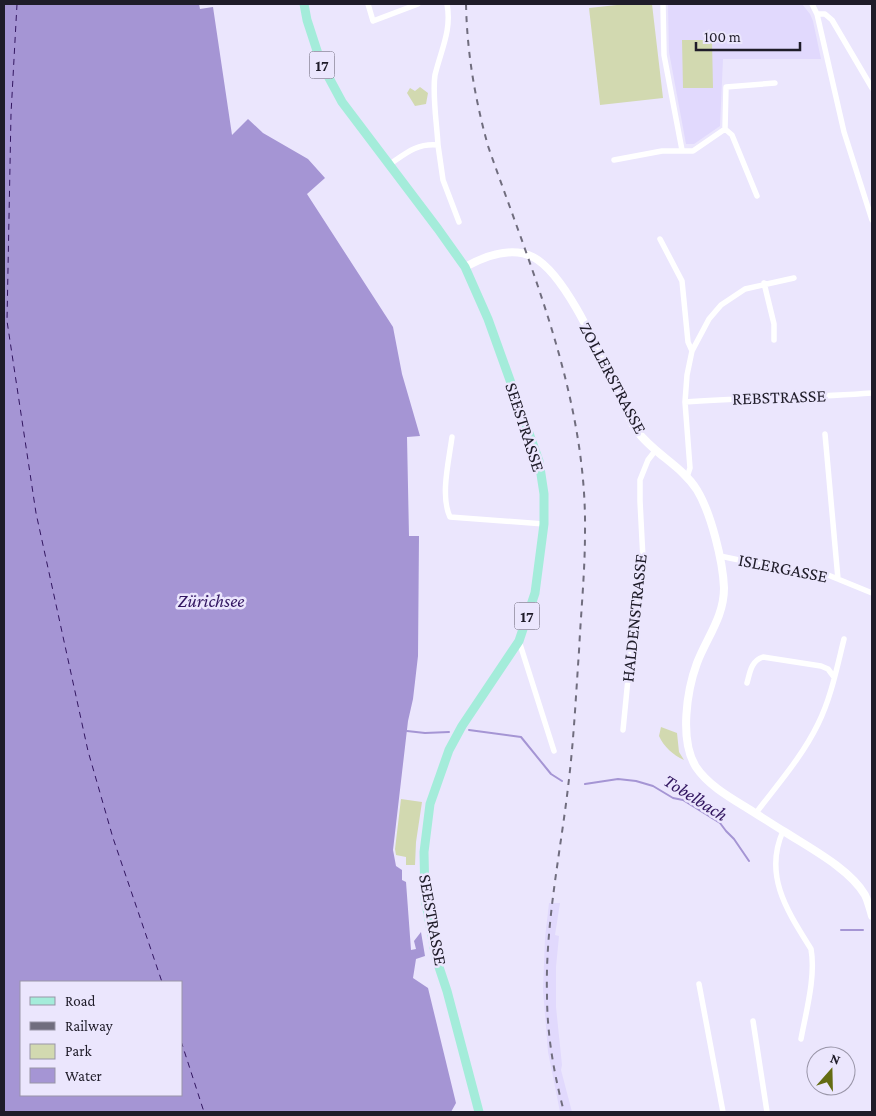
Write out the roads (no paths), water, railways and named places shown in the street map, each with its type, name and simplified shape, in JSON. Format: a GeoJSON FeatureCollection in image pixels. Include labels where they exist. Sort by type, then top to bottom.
{"type":"FeatureCollection","features":[{"type":"Feature","properties":{"kind":"main road","name":"SEESTRASSE"},"geometry":{"type":"LineString","coordinates":[[304,4],[307,20],[321,63],[342,102],[465,267],[488,319],[539,461],[544,494],[544,524],[535,593],[519,641],[462,726],[449,750],[436,782],[430,804],[424,852],[424,888],[436,958],[447,991],[479,1112]]}},
{"type":"Feature","properties":{"kind":"street"},"geometry":{"type":"LineString","coordinates":[[368,4],[373,21],[418,4]]}},
{"type":"Feature","properties":{"kind":"street"},"geometry":{"type":"LineString","coordinates":[[447,4],[449,16],[447,36],[435,76],[434,86],[438,145],[443,180],[459,222]]}},
{"type":"Feature","properties":{"kind":"street"},"geometry":{"type":"LineString","coordinates":[[663,4],[664,55],[682,150]]}},
{"type":"Feature","properties":{"kind":"street"},"geometry":{"type":"LineString","coordinates":[[813,4],[817,14],[844,132],[872,220]]}},
{"type":"Feature","properties":{"kind":"street"},"geometry":{"type":"LineString","coordinates":[[817,14],[825,14],[832,20],[872,88]]}},
{"type":"Feature","properties":{"kind":"street"},"geometry":{"type":"LineString","coordinates":[[757,196],[732,135],[726,129],[726,87],[775,83]]}},
{"type":"Feature","properties":{"kind":"street"},"geometry":{"type":"LineString","coordinates":[[614,160],[662,151],[693,151],[726,129]]}},
{"type":"Feature","properties":{"kind":"street"},"geometry":{"type":"LineString","coordinates":[[390,164],[408,151],[426,144],[438,145]]}},
{"type":"Feature","properties":{"kind":"street"},"geometry":{"type":"LineString","coordinates":[[660,239],[682,281],[688,342],[692,351]]}},
{"type":"Feature","properties":{"kind":"street","name":"ZOLLERSTRASSE"},"geometry":{"type":"LineString","coordinates":[[465,267],[483,257],[515,253],[532,257],[543,264],[560,284],[583,320],[636,430],[655,451],[687,477],[697,490],[704,504],[720,556],[724,589],[722,607],[717,624],[697,662],[689,689],[686,720],[687,745],[695,766],[712,784],[821,855],[849,877],[868,894],[872,916]]}},
{"type":"Feature","properties":{"kind":"street"},"geometry":{"type":"LineString","coordinates":[[687,477],[690,468],[685,402],[687,375],[692,351],[709,320],[722,304],[745,289],[764,283],[794,278]]}},
{"type":"Feature","properties":{"kind":"street"},"geometry":{"type":"LineString","coordinates":[[764,283],[774,324],[774,340]]}},
{"type":"Feature","properties":{"kind":"street","name":"REBSTRASSE"},"geometry":{"type":"LineString","coordinates":[[685,402],[725,399],[824,397],[872,393]]}},
{"type":"Feature","properties":{"kind":"street"},"geometry":{"type":"LineString","coordinates":[[825,434],[838,578]]}},
{"type":"Feature","properties":{"kind":"street"},"geometry":{"type":"LineString","coordinates":[[452,437],[446,482],[446,510],[450,517],[544,524]]}},
{"type":"Feature","properties":{"kind":"street","name":"HALDENSTRASSE"},"geometry":{"type":"LineString","coordinates":[[623,730],[631,648],[643,559],[640,480],[648,460],[655,451]]}},
{"type":"Feature","properties":{"kind":"street","name":"ISLERGASSE"},"geometry":{"type":"LineString","coordinates":[[720,556],[828,575],[872,593]]}},
{"type":"Feature","properties":{"kind":"street"},"geometry":{"type":"LineString","coordinates":[[756,813],[804,750],[819,723],[844,639]]}},
{"type":"Feature","properties":{"kind":"street"},"geometry":{"type":"LineString","coordinates":[[519,641],[554,751]]}},
{"type":"Feature","properties":{"kind":"street"},"geometry":{"type":"LineString","coordinates":[[747,683],[751,667],[756,659],[763,657],[821,666],[828,669],[834,677]]}},
{"type":"Feature","properties":{"kind":"street"},"geometry":{"type":"LineString","coordinates":[[783,831],[778,841],[776,881],[781,896],[811,949],[813,957],[801,1039]]}},
{"type":"Feature","properties":{"kind":"street"},"geometry":{"type":"LineString","coordinates":[[699,984],[723,1112]]}},
{"type":"Feature","properties":{"kind":"street"},"geometry":{"type":"LineString","coordinates":[[753,1021],[766,1112]]}},
{"type":"Feature","properties":{"kind":"water","name":"Zürichsee"},"geometry":{"type":"Polygon","coordinates":[[[4,4],[199,4],[200,9],[213,7],[232,135],[248,119],[263,133],[308,159],[325,178],[307,194],[393,327],[402,374],[420,436],[407,437],[409,536],[419,536],[418,656],[413,699],[408,721],[393,850],[396,866],[402,870],[402,880],[406,882],[411,950],[416,949],[414,941],[421,932],[425,956],[416,959],[413,978],[428,988],[456,1103],[451,1112],[4,1112],[4,4]]]}},
{"type":"Feature","properties":{"kind":"waterway","name":"Tobelbach"},"geometry":{"type":"LineString","coordinates":[[469,730],[521,737],[551,774],[562,781]]}},
{"type":"Feature","properties":{"kind":"waterway","name":"Tobelbach"},"geometry":{"type":"LineString","coordinates":[[407,731],[425,733],[449,732]]}},
{"type":"Feature","properties":{"kind":"waterway","name":"Tobelbach"},"geometry":{"type":"LineString","coordinates":[[585,784],[618,779],[636,781],[653,786],[673,798],[683,800],[720,823],[749,861]]}},
{"type":"Feature","properties":{"kind":"waterway","name":"Tobelbach"},"geometry":{"type":"LineString","coordinates":[[841,930],[863,930]]}},
{"type":"Feature","properties":{"kind":"railway"},"geometry":{"type":"LineString","coordinates":[[466,4],[470,58],[483,128],[554,336],[567,384],[577,433],[583,482],[584,562],[574,731],[566,806],[554,887],[547,968],[547,1010],[550,1040],[554,1069],[564,1112]]}}]}
